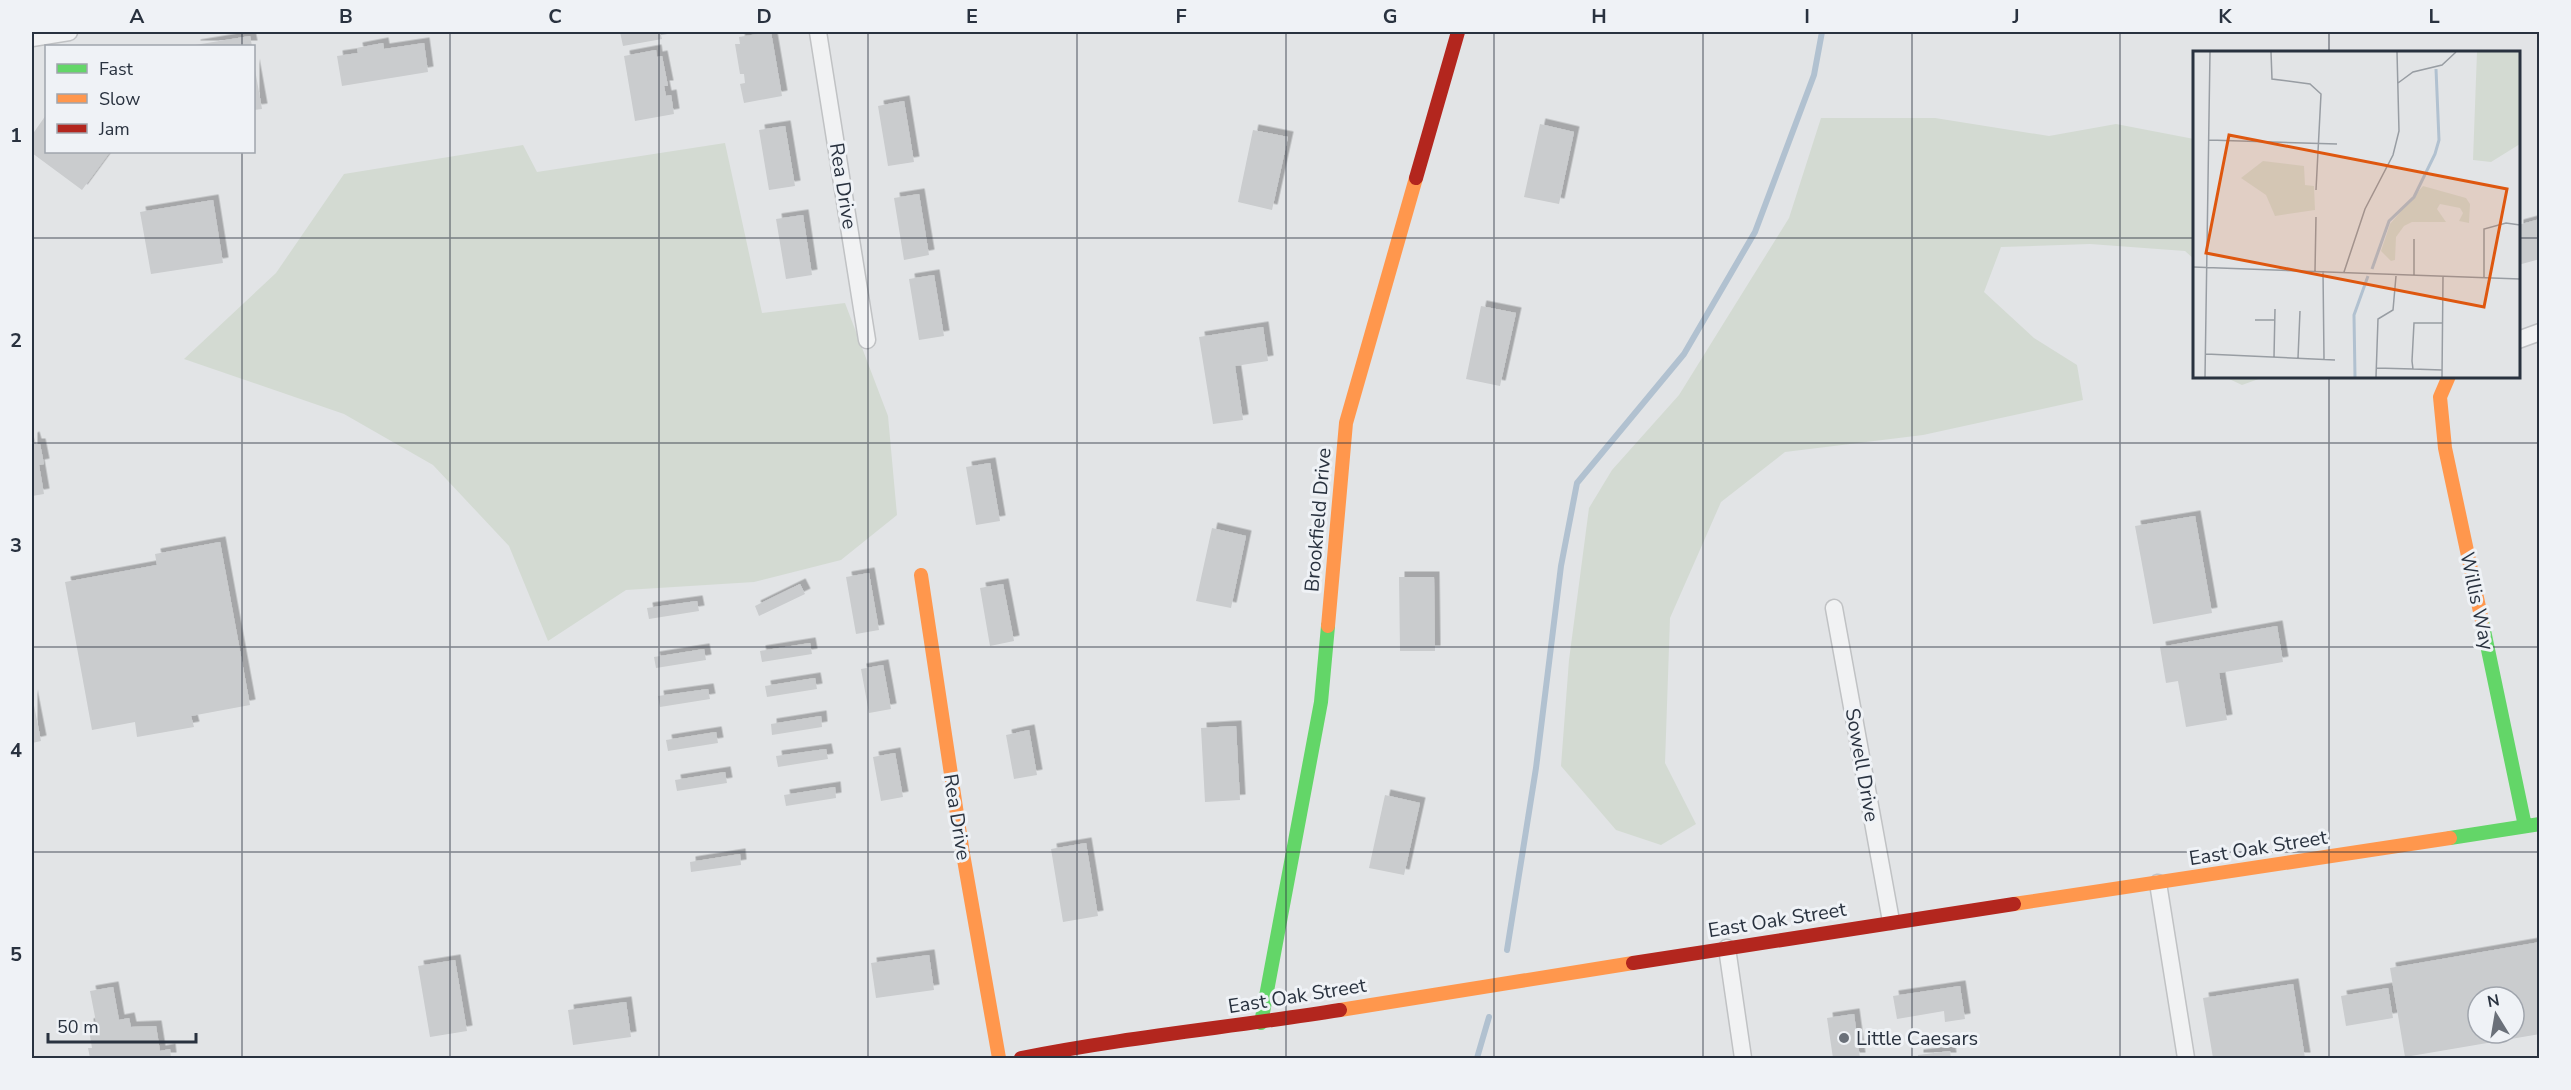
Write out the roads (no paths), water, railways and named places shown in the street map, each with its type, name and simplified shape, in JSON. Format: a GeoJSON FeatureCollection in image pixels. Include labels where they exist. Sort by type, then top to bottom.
{"type":"FeatureCollection","features":[{"type":"Feature","properties":{"kind":"main road","name":"Brookfield Drive"},"geometry":{"type":"LineString","coordinates":[[1261,1023],[1321,702],[1346,423],[1458,32]]}},
{"type":"Feature","properties":{"kind":"main road","name":"Willis Way"},"geometry":{"type":"LineString","coordinates":[[2448,378],[2440,397],[2445,448],[2532,825]]}},
{"type":"Feature","properties":{"kind":"main road","name":"Rea Drive"},"geometry":{"type":"LineString","coordinates":[[921,575],[963,854],[999,1059]]}},
{"type":"Feature","properties":{"kind":"main road","name":"East Oak Street"},"geometry":{"type":"LineString","coordinates":[[1022,1059],[1076,1053],[1891,921],[2158,883],[2532,825]]}},
{"type":"Feature","properties":{"kind":"street"},"geometry":{"type":"LineString","coordinates":[[32,38],[69,32]]}},
{"type":"Feature","properties":{"kind":"street","name":"Rea Drive"},"geometry":{"type":"LineString","coordinates":[[818,32],[867,340]]}},
{"type":"Feature","properties":{"kind":"street"},"geometry":{"type":"LineString","coordinates":[[2520,339],[2540,332]]}},
{"type":"Feature","properties":{"kind":"street","name":"Sowell Drive"},"geometry":{"type":"LineString","coordinates":[[1834,608],[1891,921]]}},
{"type":"Feature","properties":{"kind":"street"},"geometry":{"type":"LineString","coordinates":[[2158,883],[2186,1059]]}},
{"type":"Feature","properties":{"kind":"street"},"geometry":{"type":"LineString","coordinates":[[1727,948],[1743,1059]]}},
{"type":"Feature","properties":{"kind":"waterway"},"geometry":{"type":"LineString","coordinates":[[1507,950],[1536,768],[1561,566],[1577,483],[1684,354],[1755,232],[1814,75],[1822,32]]}},
{"type":"Feature","properties":{"kind":"waterway"},"geometry":{"type":"LineString","coordinates":[[1477,1058],[1489,1017]]}},
{"type":"Feature","properties":{"kind":"place","name":"Little Caesars"},"geometry":{"type":"Point","coordinates":[1844,1038]}}]}
